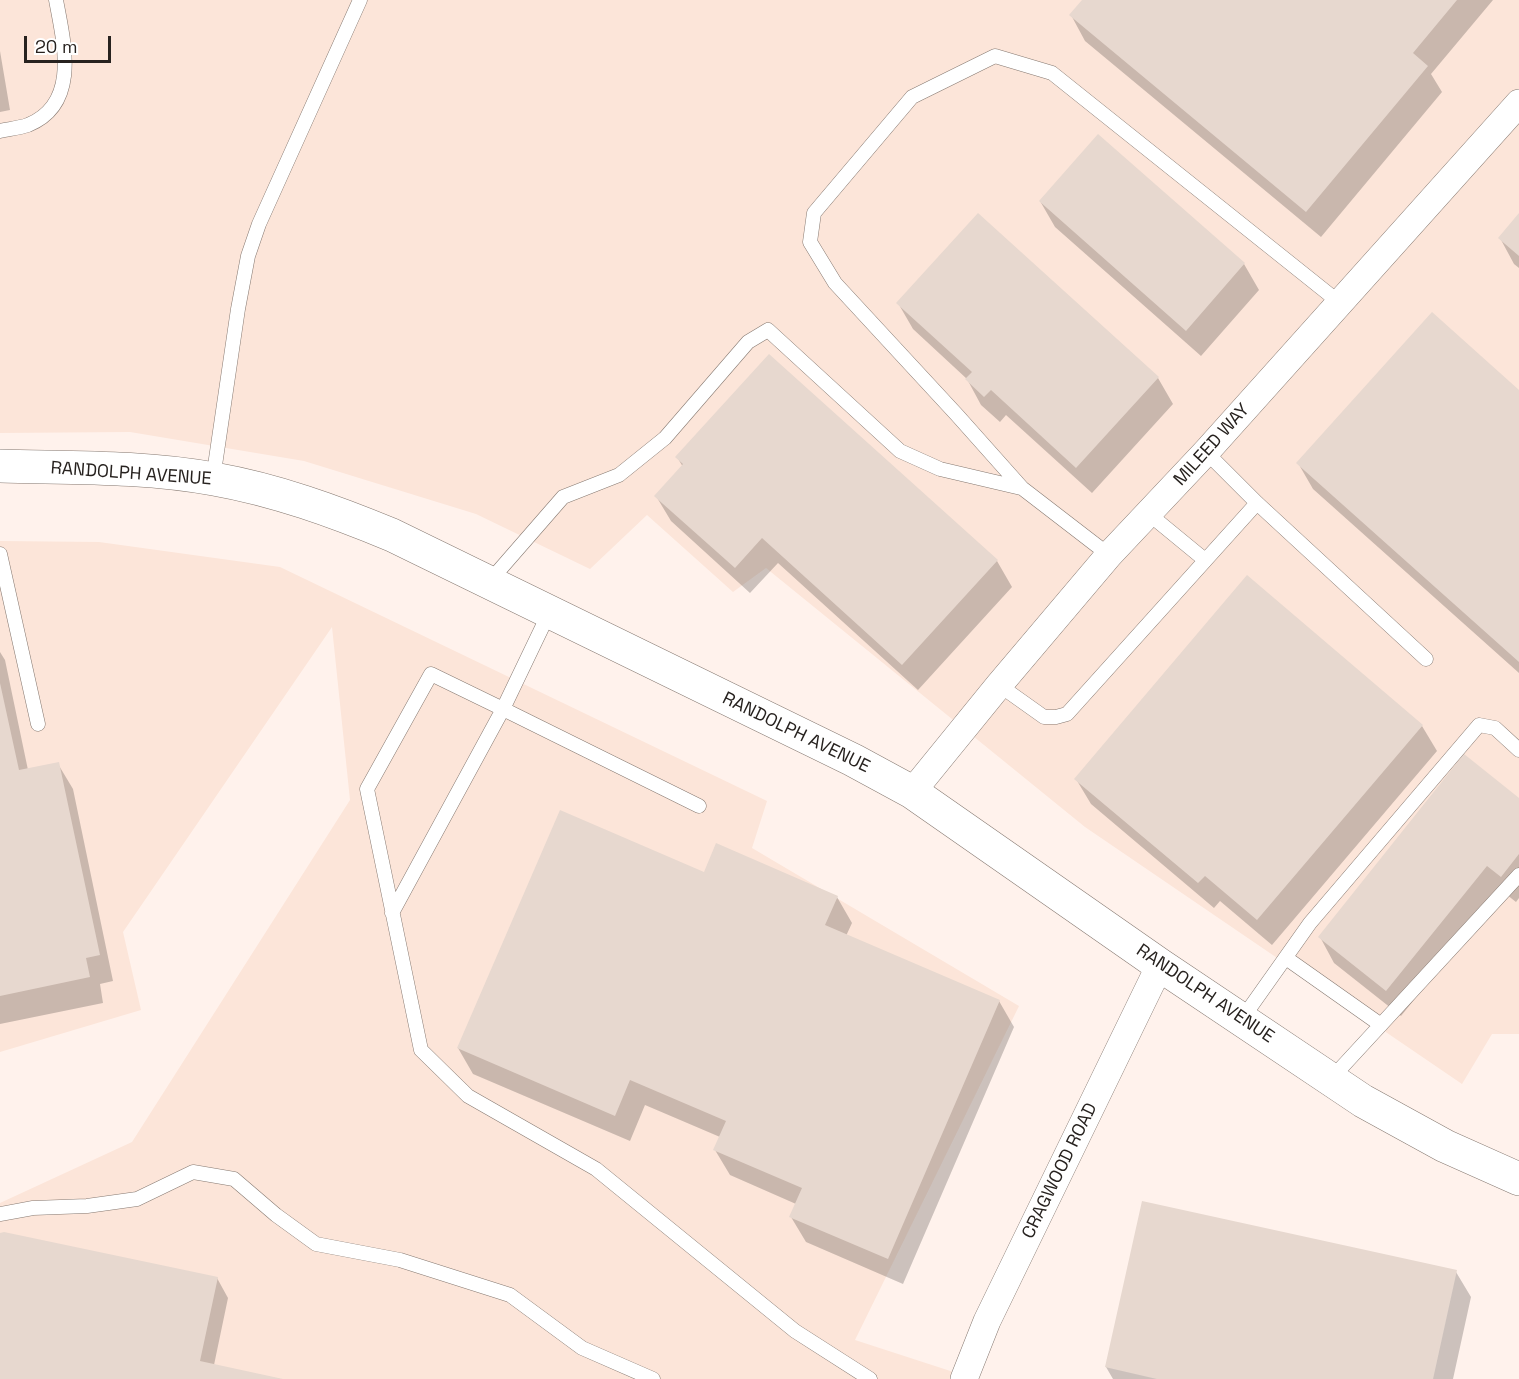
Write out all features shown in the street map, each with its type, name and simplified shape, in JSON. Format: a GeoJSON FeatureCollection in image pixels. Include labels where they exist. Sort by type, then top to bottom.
{"type":"FeatureCollection","features":[{"type":"Feature","properties":{"kind":"main road","name":"RANDOLPH AVENUE"},"geometry":{"type":"LineString","coordinates":[[0,466],[131,470],[213,479],[275,492],[392,535],[854,760],[912,792],[1330,1080],[1445,1146],[1519,1179]]}},
{"type":"Feature","properties":{"kind":"street","name":"MILEED WAY"},"geometry":{"type":"LineString","coordinates":[[912,792],[1109,555],[1206,452],[1519,103]]}},
{"type":"Feature","properties":{"kind":"street","name":"CRAGWOOD ROAD"},"geometry":{"type":"LineString","coordinates":[[964,1379],[987,1321],[1160,965]]}},
{"type":"Feature","properties":{"kind":"lane"},"geometry":{"type":"LineString","coordinates":[[0,131],[27,125],[41,117],[52,107],[59,95],[63,84],[65,45],[56,0]]}},
{"type":"Feature","properties":{"kind":"lane"},"geometry":{"type":"LineString","coordinates":[[213,479],[248,256],[259,224],[360,0]]}},
{"type":"Feature","properties":{"kind":"lane"},"geometry":{"type":"LineString","coordinates":[[1109,555],[1022,488],[835,283],[810,242],[814,213],[912,97],[995,57],[1052,74],[1340,303]]}},
{"type":"Feature","properties":{"kind":"lane"},"geometry":{"type":"LineString","coordinates":[[489,582],[563,498],[619,475],[665,438],[748,342],[768,330],[900,452],[940,469],[1022,488]]}},
{"type":"Feature","properties":{"kind":"lane"},"geometry":{"type":"LineString","coordinates":[[1206,452],[1257,503],[1426,659]]}},
{"type":"Feature","properties":{"kind":"lane"},"geometry":{"type":"LineString","coordinates":[[999,685],[1044,717],[1067,714],[1257,503]]}},
{"type":"Feature","properties":{"kind":"lane"},"geometry":{"type":"LineString","coordinates":[[1149,514],[1205,560]]}},
{"type":"Feature","properties":{"kind":"lane"},"geometry":{"type":"LineString","coordinates":[[0,554],[38,724]]}},
{"type":"Feature","properties":{"kind":"lane"},"geometry":{"type":"LineString","coordinates":[[393,913],[502,709],[549,613]]}},
{"type":"Feature","properties":{"kind":"lane"},"geometry":{"type":"LineString","coordinates":[[699,806],[431,674],[367,789],[421,1050],[468,1096],[596,1169],[795,1331],[870,1379]]}},
{"type":"Feature","properties":{"kind":"lane"},"geometry":{"type":"LineString","coordinates":[[1242,1019],[1310,923],[1479,725],[1495,728],[1519,750]]}},
{"type":"Feature","properties":{"kind":"lane"},"geometry":{"type":"LineString","coordinates":[[1330,1080],[1519,875]]}},
{"type":"Feature","properties":{"kind":"lane"},"geometry":{"type":"LineString","coordinates":[[1286,958],[1381,1025]]}},
{"type":"Feature","properties":{"kind":"lane"},"geometry":{"type":"LineString","coordinates":[[0,1214],[33,1208],[87,1206],[137,1199],[193,1172],[234,1179],[276,1215],[316,1244],[400,1260],[510,1295],[582,1348],[653,1379]]}},
{"type":"Feature","properties":{"kind":"shaded area"},"geometry":{"type":"Polygon","coordinates":[[[0,0],[1519,0],[1519,1034],[1492,1034],[1462,1084],[1085,827],[766,568],[733,592],[647,515],[590,569],[476,514],[304,461],[130,432],[0,433],[0,0]]]}},
{"type":"Feature","properties":{"kind":"shaded area"},"geometry":{"type":"Polygon","coordinates":[[[0,541],[99,542],[280,567],[767,801],[752,848],[1019,1006],[855,1340],[975,1379],[0,1379],[0,1203],[132,1142],[350,800],[332,627],[123,932],[141,1010],[0,1052],[0,541]]]}},
{"type":"Feature","properties":{"kind":"building"},"geometry":{"type":"Polygon","coordinates":[[[1082,0],[1457,0],[1413,53],[1428,66],[1306,212],[1069,15],[1082,0]]]}},
{"type":"Feature","properties":{"kind":"building"},"geometry":{"type":"Polygon","coordinates":[[[1098,134],[1245,263],[1186,331],[1039,201],[1098,134]]]}},
{"type":"Feature","properties":{"kind":"building"},"geometry":{"type":"Polygon","coordinates":[[[978,213],[1159,377],[1076,468],[991,390],[984,397],[965,379],[972,372],[896,303],[978,213]]]}},
{"type":"Feature","properties":{"kind":"building"},"geometry":{"type":"Polygon","coordinates":[[[1519,213],[1519,256],[1498,238],[1519,213]]]}},
{"type":"Feature","properties":{"kind":"building"},"geometry":{"type":"Polygon","coordinates":[[[1432,312],[1519,390],[1519,662],[1296,463],[1432,312]]]}},
{"type":"Feature","properties":{"kind":"building"},"geometry":{"type":"Polygon","coordinates":[[[769,354],[998,560],[902,665],[762,538],[735,568],[654,496],[683,464],[675,457],[769,354]]]}},
{"type":"Feature","properties":{"kind":"building"},"geometry":{"type":"Polygon","coordinates":[[[1247,575],[1423,725],[1257,920],[1205,876],[1198,883],[1074,779],[1247,575]]]}},
{"type":"Feature","properties":{"kind":"building"},"geometry":{"type":"Polygon","coordinates":[[[0,683],[19,770],[59,762],[100,955],[86,958],[90,977],[0,996],[0,683]]]}},
{"type":"Feature","properties":{"kind":"building"},"geometry":{"type":"Polygon","coordinates":[[[1464,754],[1519,798],[1519,854],[1501,877],[1487,866],[1386,991],[1318,937],[1464,754]]]}},
{"type":"Feature","properties":{"kind":"building"},"geometry":{"type":"Polygon","coordinates":[[[560,810],[704,872],[716,843],[838,896],[825,925],[1000,1000],[888,1259],[789,1217],[802,1188],[713,1150],[726,1121],[630,1080],[615,1116],[457,1048],[560,810]]]}},
{"type":"Feature","properties":{"kind":"building"},"geometry":{"type":"Polygon","coordinates":[[[1142,1201],[1457,1270],[1433,1379],[1157,1379],[1105,1367],[1142,1201]]]}},
{"type":"Feature","properties":{"kind":"building"},"geometry":{"type":"Polygon","coordinates":[[[0,1233],[218,1277],[200,1361],[283,1379],[0,1379],[0,1233]]]}}]}
